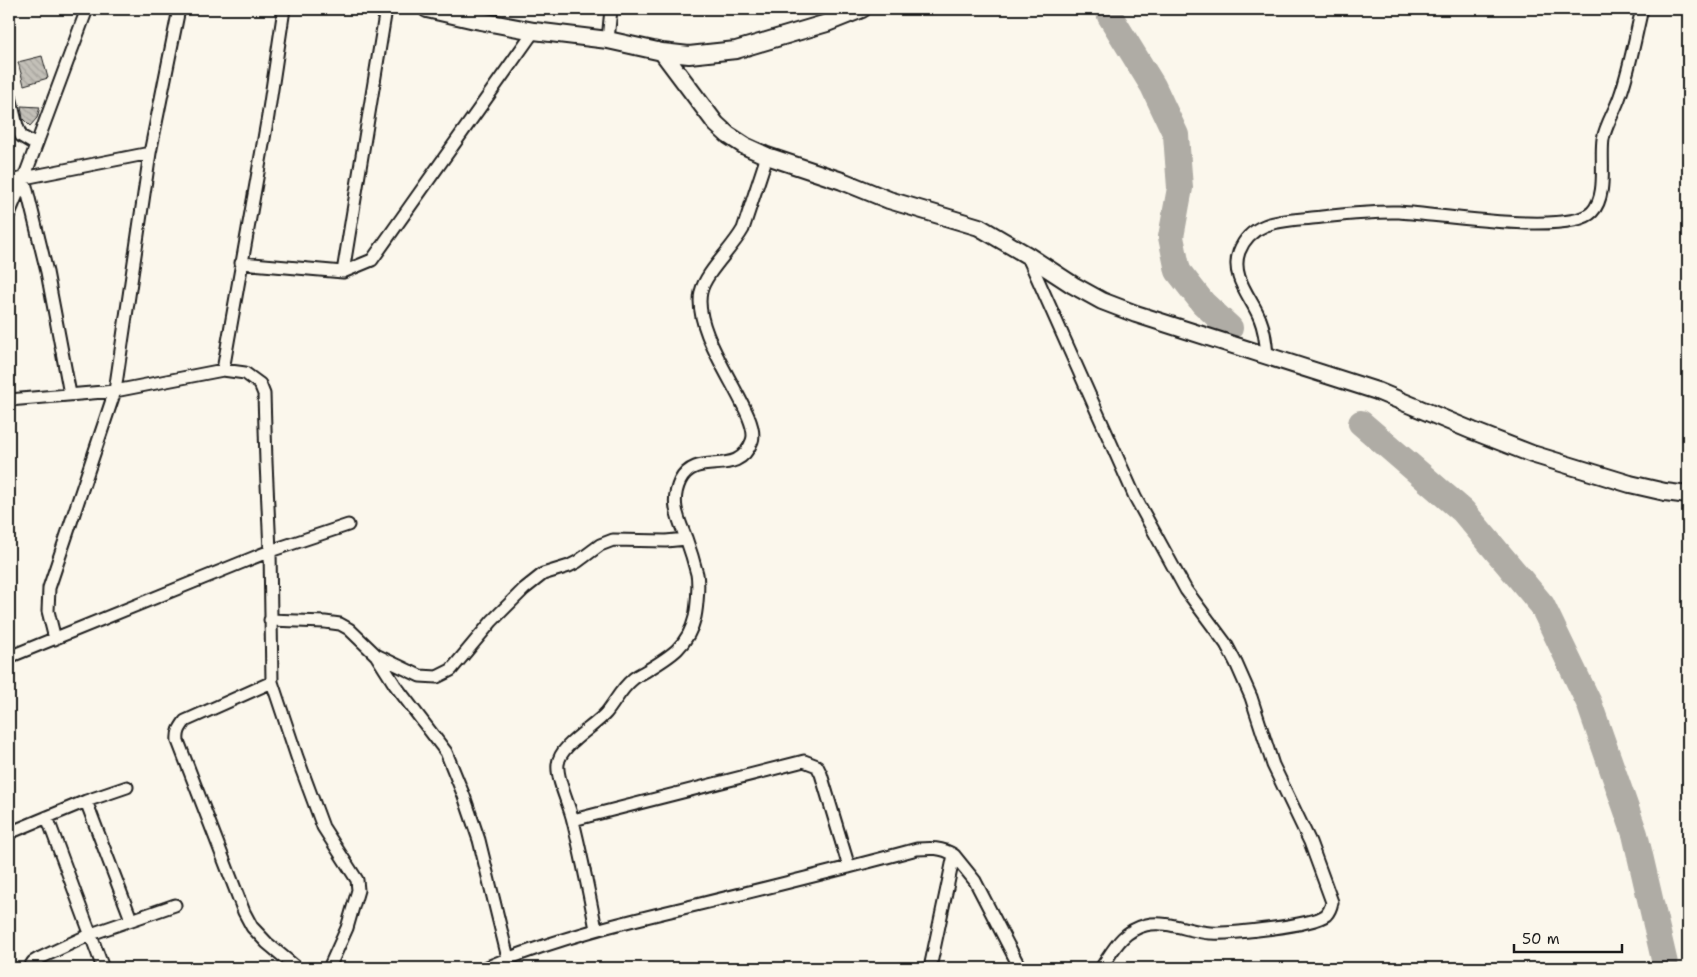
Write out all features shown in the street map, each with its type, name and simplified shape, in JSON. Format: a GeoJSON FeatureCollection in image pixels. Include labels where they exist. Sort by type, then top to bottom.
{"type":"FeatureCollection","features":[{"type":"Feature","properties":{"kind":"street"},"geometry":{"type":"LineString","coordinates":[[9,214],[87,9]]}},
{"type":"Feature","properties":{"kind":"street"},"geometry":{"type":"LineString","coordinates":[[55,639],[48,611],[49,588],[115,391],[150,153],[179,9]]}},
{"type":"Feature","properties":{"kind":"street"},"geometry":{"type":"LineString","coordinates":[[223,370],[268,116],[284,9]]}},
{"type":"Feature","properties":{"kind":"street"},"geometry":{"type":"LineString","coordinates":[[343,272],[386,9]]}},
{"type":"Feature","properties":{"kind":"street"},"geometry":{"type":"LineString","coordinates":[[429,9],[534,31],[608,40],[662,52],[689,54],[736,50],[827,23],[862,9]]}},
{"type":"Feature","properties":{"kind":"street"},"geometry":{"type":"LineString","coordinates":[[608,40],[610,9]]}},
{"type":"Feature","properties":{"kind":"street"},"geometry":{"type":"LineString","coordinates":[[1267,356],[1266,340],[1260,318],[1242,285],[1237,263],[1239,253],[1248,238],[1267,224],[1366,213],[1398,212],[1477,220],[1535,222],[1561,222],[1591,214],[1602,187],[1604,138],[1620,96],[1642,9]]}},
{"type":"Feature","properties":{"kind":"street"},"geometry":{"type":"LineString","coordinates":[[241,263],[343,272],[372,260],[534,31]]}},
{"type":"Feature","properties":{"kind":"street"},"geometry":{"type":"LineString","coordinates":[[662,52],[716,124],[736,141],[767,156],[842,181],[889,200],[979,227],[1027,255],[1072,285],[1102,301],[1136,314],[1377,391],[1532,454],[1630,484],[1688,495]]}},
{"type":"Feature","properties":{"kind":"street"},"geometry":{"type":"LineString","coordinates":[[9,92],[21,136],[36,145]]}},
{"type":"Feature","properties":{"kind":"street"},"geometry":{"type":"LineString","coordinates":[[9,181],[150,153]]}},
{"type":"Feature","properties":{"kind":"street"},"geometry":{"type":"LineString","coordinates":[[596,929],[573,820],[557,766],[559,758],[569,745],[606,713],[623,688],[634,678],[670,656],[682,646],[691,632],[696,614],[697,577],[686,539],[676,515],[676,492],[685,474],[700,465],[729,463],[739,459],[748,449],[754,435],[746,410],[719,361],[707,334],[700,303],[700,292],[708,276],[743,229],[767,156]]}},
{"type":"Feature","properties":{"kind":"street"},"geometry":{"type":"LineString","coordinates":[[24,178],[47,272],[70,394]]}},
{"type":"Feature","properties":{"kind":"street"},"geometry":{"type":"LineString","coordinates":[[1027,255],[1135,498],[1186,590],[1226,644],[1236,663],[1251,696],[1273,765],[1310,842],[1332,902],[1331,909],[1326,915],[1314,921],[1247,931],[1208,932],[1172,925],[1148,925],[1133,930],[1122,937],[1101,968]]}},
{"type":"Feature","properties":{"kind":"street"},"geometry":{"type":"LineString","coordinates":[[9,400],[115,391],[223,370],[245,373],[260,384],[264,394],[270,551],[272,682],[323,827],[358,884],[347,928],[328,968]]}},
{"type":"Feature","properties":{"kind":"street"},"geometry":{"type":"LineString","coordinates":[[9,657],[270,551],[348,525]]}},
{"type":"Feature","properties":{"kind":"street"},"geometry":{"type":"LineString","coordinates":[[376,655],[420,676],[426,678],[437,677],[457,664],[492,620],[524,589],[543,574],[569,566],[600,545],[613,540],[666,541],[686,539]]}},
{"type":"Feature","properties":{"kind":"street"},"geometry":{"type":"LineString","coordinates":[[270,620],[340,624],[349,629],[376,655],[417,715],[442,746],[464,796],[479,840],[508,958]]}},
{"type":"Feature","properties":{"kind":"street"},"geometry":{"type":"LineString","coordinates":[[272,682],[185,721],[177,734],[178,741],[244,912],[252,927],[297,968]]}},
{"type":"Feature","properties":{"kind":"street"},"geometry":{"type":"LineString","coordinates":[[573,820],[804,761],[817,766],[821,774],[849,867]]}},
{"type":"Feature","properties":{"kind":"street"},"geometry":{"type":"LineString","coordinates":[[9,833],[127,786]]}},
{"type":"Feature","properties":{"kind":"street"},"geometry":{"type":"LineString","coordinates":[[86,801],[131,919]]}},
{"type":"Feature","properties":{"kind":"street"},"geometry":{"type":"LineString","coordinates":[[47,817],[103,968]]}},
{"type":"Feature","properties":{"kind":"street"},"geometry":{"type":"LineString","coordinates":[[485,968],[508,958],[596,929],[917,849],[928,848],[943,849],[954,855],[975,881],[1020,968]]}},
{"type":"Feature","properties":{"kind":"street"},"geometry":{"type":"LineString","coordinates":[[930,968],[954,855]]}},
{"type":"Feature","properties":{"kind":"street"},"geometry":{"type":"LineString","coordinates":[[29,968],[38,959],[91,934],[175,905]]}},
{"type":"Feature","properties":{"kind":"building"},"geometry":{"type":"Polygon","coordinates":[[[42,56],[48,78],[24,85],[18,62],[42,56]]]}},
{"type":"Feature","properties":{"kind":"building"},"geometry":{"type":"Polygon","coordinates":[[[21,106],[40,107],[37,118],[30,126],[23,119],[21,106]]]}},
{"type":"Feature","properties":{"kind":"waterway"},"geometry":{"type":"LineString","coordinates":[[1108,9],[1110,16],[1153,86],[1176,135],[1180,188],[1171,237],[1178,271],[1203,303],[1230,328]]}},
{"type":"Feature","properties":{"kind":"waterway"},"geometry":{"type":"LineString","coordinates":[[1361,423],[1463,511],[1542,605],[1589,703],[1635,834],[1666,968]]}}]}
